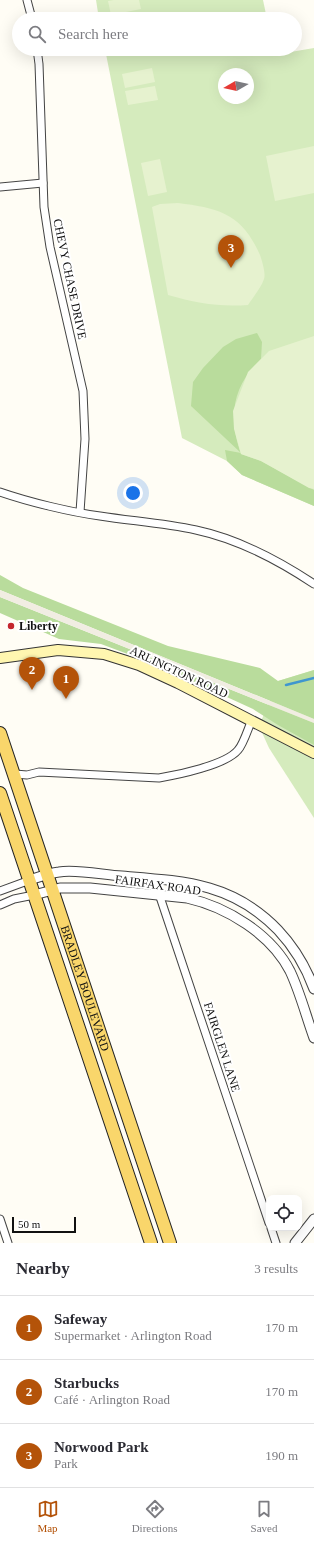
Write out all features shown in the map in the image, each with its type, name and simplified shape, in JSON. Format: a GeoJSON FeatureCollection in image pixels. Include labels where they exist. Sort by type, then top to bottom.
{"type":"FeatureCollection","features":[{"type":"Feature","properties":{"kind":"main road","name":"ARLINGTON ROAD"},"geometry":{"type":"LineString","coordinates":[[0,658],[58,650],[104,654],[139,665],[314,753]]}},
{"type":"Feature","properties":{"kind":"main road","name":"BRADLEY BOULEVARD"},"geometry":{"type":"LineString","coordinates":[[0,733],[15,774],[52,890],[170,1243]]}},
{"type":"Feature","properties":{"kind":"main road","name":"BRADLEY BOULEVARD"},"geometry":{"type":"LineString","coordinates":[[0,793],[151,1243]]}},
{"type":"Feature","properties":{"kind":"street"},"geometry":{"type":"LineString","coordinates":[[27,0],[30,12]]}},
{"type":"Feature","properties":{"kind":"street","name":"CHEVY CHASE DRIVE"},"geometry":{"type":"LineString","coordinates":[[38,56],[44,207],[50,246],[83,391],[85,439],[80,512]]}},
{"type":"Feature","properties":{"kind":"street"},"geometry":{"type":"LineString","coordinates":[[0,187],[43,183]]}},
{"type":"Feature","properties":{"kind":"street"},"geometry":{"type":"LineString","coordinates":[[0,492],[15,497],[99,516],[145,521],[182,528],[230,540],[259,552],[314,584]]}},
{"type":"Feature","properties":{"kind":"street"},"geometry":{"type":"LineString","coordinates":[[15,774],[27,775],[39,772],[159,778],[177,775],[227,759],[239,750],[251,722]]}},
{"type":"Feature","properties":{"kind":"street","name":"FAIRFAX ROAD"},"geometry":{"type":"LineString","coordinates":[[0,891],[47,874],[60,872],[154,879],[187,883],[215,889],[235,897],[257,910],[275,928],[294,948],[314,989]]}},
{"type":"Feature","properties":{"kind":"street","name":"FAIRGLEN LANE"},"geometry":{"type":"LineString","coordinates":[[154,879],[266,1214]]}},
{"type":"Feature","properties":{"kind":"street","name":"FAIRFAX ROAD"},"geometry":{"type":"LineString","coordinates":[[0,905],[14,899],[60,888],[90,888],[159,894],[199,901],[235,917],[257,933],[270,946],[289,970],[314,1038]]}},
{"type":"Feature","properties":{"kind":"street"},"geometry":{"type":"LineString","coordinates":[[0,1219],[8,1243]]}},
{"type":"Feature","properties":{"kind":"street"},"geometry":{"type":"LineString","coordinates":[[295,1243],[314,1219]]}},
{"type":"Feature","properties":{"kind":"street"},"geometry":{"type":"LineString","coordinates":[[272,1231],[276,1243]]}},
{"type":"Feature","properties":{"kind":"green space"},"geometry":{"type":"Polygon","coordinates":[[[96,0],[263,0],[266,12],[98,12],[96,0]]]}},
{"type":"Feature","properties":{"kind":"green space"},"geometry":{"type":"Polygon","coordinates":[[[139,0],[141,9],[126,12],[110,12],[108,1],[139,0]]]}},
{"type":"Feature","properties":{"kind":"green space"},"geometry":{"type":"Polygon","coordinates":[[[314,48],[314,506],[242,475],[227,461],[182,438],[106,56],[302,56],[302,50],[314,48]]]}},
{"type":"Feature","properties":{"kind":"green space"},"geometry":{"type":"Polygon","coordinates":[[[152,68],[155,82],[125,88],[122,74],[152,68]]]}},
{"type":"Feature","properties":{"kind":"green space"},"geometry":{"type":"Polygon","coordinates":[[[155,86],[158,100],[128,105],[125,91],[155,86]]]}},
{"type":"Feature","properties":{"kind":"green space"},"geometry":{"type":"Polygon","coordinates":[[[314,146],[314,193],[275,201],[266,156],[314,146]]]}},
{"type":"Feature","properties":{"kind":"green space"},"geometry":{"type":"Polygon","coordinates":[[[160,159],[167,192],[148,196],[141,163],[160,159]]]}},
{"type":"Feature","properties":{"kind":"green space"},"geometry":{"type":"Polygon","coordinates":[[[178,203],[206,207],[228,216],[245,230],[253,241],[264,267],[264,279],[248,305],[207,304],[168,295],[152,207],[160,204],[178,203]]]}},
{"type":"Feature","properties":{"kind":"green space"},"geometry":{"type":"Polygon","coordinates":[[[257,333],[262,342],[261,359],[244,380],[238,392],[235,403],[235,427],[241,453],[191,406],[193,382],[203,368],[223,347],[236,339],[257,333]]]}},
{"type":"Feature","properties":{"kind":"green space"},"geometry":{"type":"Polygon","coordinates":[[[314,336],[314,489],[309,488],[261,461],[241,454],[234,429],[233,411],[248,372],[269,351],[314,336]]]}},
{"type":"Feature","properties":{"kind":"green space"},"geometry":{"type":"Polygon","coordinates":[[[225,450],[241,453],[261,461],[314,490],[314,506],[242,475],[227,461],[225,450]]]}},
{"type":"Feature","properties":{"kind":"green space"},"geometry":{"type":"Polygon","coordinates":[[[0,575],[23,588],[168,646],[260,668],[278,681],[314,670],[314,719],[0,590],[0,575]]]}},
{"type":"Feature","properties":{"kind":"green space"},"geometry":{"type":"Polygon","coordinates":[[[0,597],[314,723],[314,745],[253,709],[157,665],[101,644],[59,639],[0,613],[0,597]]]}},
{"type":"Feature","properties":{"kind":"green space"},"geometry":{"type":"Polygon","coordinates":[[[314,670],[314,818],[269,748],[259,726],[278,681],[314,670]]]}},
{"type":"Feature","properties":{"kind":"shaded area"},"geometry":{"type":"Polygon","coordinates":[[[0,590],[314,719],[314,723],[0,597],[0,590]]]}},
{"type":"Feature","properties":{"kind":"waterway"},"geometry":{"type":"LineString","coordinates":[[286,685],[314,678]]}},
{"type":"Feature","properties":{"kind":"place","name":"Norwood Park"},"geometry":{"type":"Point","coordinates":[231,268]}},
{"type":"Feature","properties":{"kind":"place","name":"Liberty"},"geometry":{"type":"Point","coordinates":[11,626]}},
{"type":"Feature","properties":{"kind":"place","name":"Starbucks"},"geometry":{"type":"Point","coordinates":[32,690]}},
{"type":"Feature","properties":{"kind":"place","name":"Safeway"},"geometry":{"type":"Point","coordinates":[66,699]}}]}
